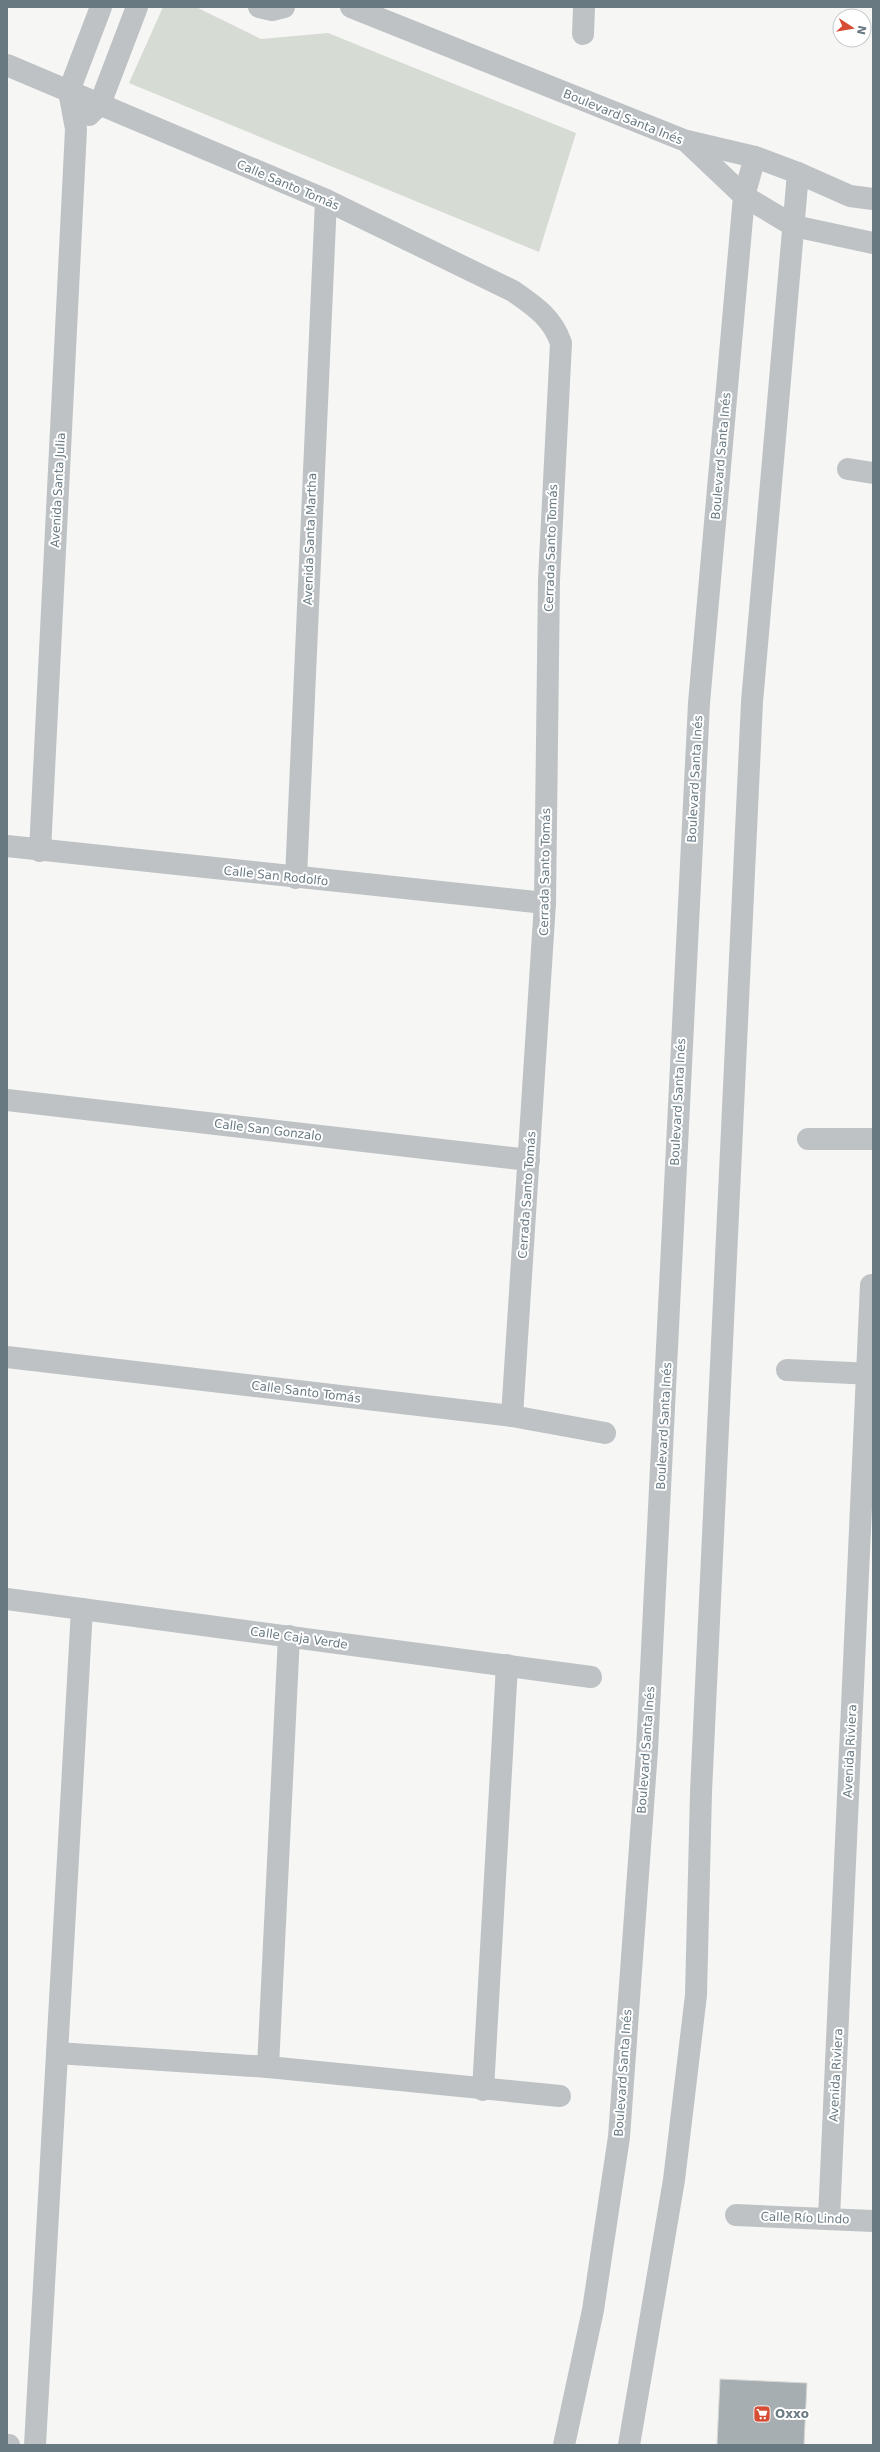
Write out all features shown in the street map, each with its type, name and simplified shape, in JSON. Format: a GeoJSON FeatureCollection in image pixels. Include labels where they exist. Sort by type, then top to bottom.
{"type":"FeatureCollection","features":[{"type":"Feature","properties":{"kind":"street"},"geometry":{"type":"LineString","coordinates":[[69,91],[101,7]]}},
{"type":"Feature","properties":{"kind":"street"},"geometry":{"type":"LineString","coordinates":[[76,129],[100,104],[137,7]]}},
{"type":"Feature","properties":{"kind":"street"},"geometry":{"type":"LineString","coordinates":[[259,7],[272,10],[284,7]]}},
{"type":"Feature","properties":{"kind":"street","name":"Boulevard Santa Inés"},"geometry":{"type":"LineString","coordinates":[[352,7],[686,141],[744,196],[699,703],[647,1742],[619,2137],[593,2310],[564,2445]]}},
{"type":"Feature","properties":{"kind":"street"},"geometry":{"type":"LineString","coordinates":[[583,34],[584,7]]}},
{"type":"Feature","properties":{"kind":"street","name":"Calle Santo Tomás"},"geometry":{"type":"LineString","coordinates":[[7,65],[326,200],[513,291],[535,306],[555,328]]}},
{"type":"Feature","properties":{"kind":"street","name":"Avenida Santa Julia"},"geometry":{"type":"LineString","coordinates":[[40,851],[76,129],[69,91]]}},
{"type":"Feature","properties":{"kind":"street"},"geometry":{"type":"LineString","coordinates":[[686,141],[755,157],[798,172],[850,196],[873,199]]}},
{"type":"Feature","properties":{"kind":"street"},"geometry":{"type":"LineString","coordinates":[[755,157],[744,196],[794,226],[873,243]]}},
{"type":"Feature","properties":{"kind":"street"},"geometry":{"type":"LineString","coordinates":[[629,2445],[674,2180],[696,1995],[702,1784],[752,702],[798,172]]}},
{"type":"Feature","properties":{"kind":"street","name":"Avenida Santa Martha"},"geometry":{"type":"LineString","coordinates":[[296,878],[326,200]]}},
{"type":"Feature","properties":{"kind":"street","name":"Cerrada Santo Tomás"},"geometry":{"type":"LineString","coordinates":[[512,1416],[545,904],[549,580],[561,343],[555,328]]}},
{"type":"Feature","properties":{"kind":"street"},"geometry":{"type":"LineString","coordinates":[[848,469],[873,473]]}},
{"type":"Feature","properties":{"kind":"street","name":"Calle San Rodolfo"},"geometry":{"type":"LineString","coordinates":[[7,846],[40,851],[545,904]]}},
{"type":"Feature","properties":{"kind":"street","name":"Calle San Gonzalo"},"geometry":{"type":"LineString","coordinates":[[7,1100],[529,1160]]}},
{"type":"Feature","properties":{"kind":"street"},"geometry":{"type":"LineString","coordinates":[[808,1139],[873,1139]]}},
{"type":"Feature","properties":{"kind":"street","name":"Avenida Riviera"},"geometry":{"type":"LineString","coordinates":[[829,2218],[870,1374],[871,1285]]}},
{"type":"Feature","properties":{"kind":"street","name":"Calle Santo Tomás"},"geometry":{"type":"LineString","coordinates":[[7,1357],[512,1416],[605,1433]]}},
{"type":"Feature","properties":{"kind":"street"},"geometry":{"type":"LineString","coordinates":[[787,1370],[870,1374]]}},
{"type":"Feature","properties":{"kind":"street","name":"Calle Caja Verde"},"geometry":{"type":"LineString","coordinates":[[7,1599],[591,1677]]}},
{"type":"Feature","properties":{"kind":"street"},"geometry":{"type":"LineString","coordinates":[[35,2445],[82,1609]]}},
{"type":"Feature","properties":{"kind":"street"},"geometry":{"type":"LineString","coordinates":[[268,2067],[289,1636]]}},
{"type":"Feature","properties":{"kind":"street"},"geometry":{"type":"LineString","coordinates":[[483,2090],[507,1665]]}},
{"type":"Feature","properties":{"kind":"street"},"geometry":{"type":"LineString","coordinates":[[57,2053],[268,2067],[483,2090],[560,2096]]}},
{"type":"Feature","properties":{"kind":"street","name":"Calle Río Lindo"},"geometry":{"type":"LineString","coordinates":[[736,2215],[873,2220]]}},
{"type":"Feature","properties":{"kind":"shaded area"},"geometry":{"type":"Polygon","coordinates":[[[163,7],[196,7],[261,39],[328,33],[576,133],[539,252],[129,83],[163,7]]]}},
{"type":"Feature","properties":{"kind":"building","name":"Oxxo"},"geometry":{"type":"Polygon","coordinates":[[[720,2379],[807,2383],[804,2445],[717,2445],[720,2379]]]}},
{"type":"Feature","properties":{"kind":"place","name":"Oxxo"},"geometry":{"type":"Point","coordinates":[762,2414]}}]}
